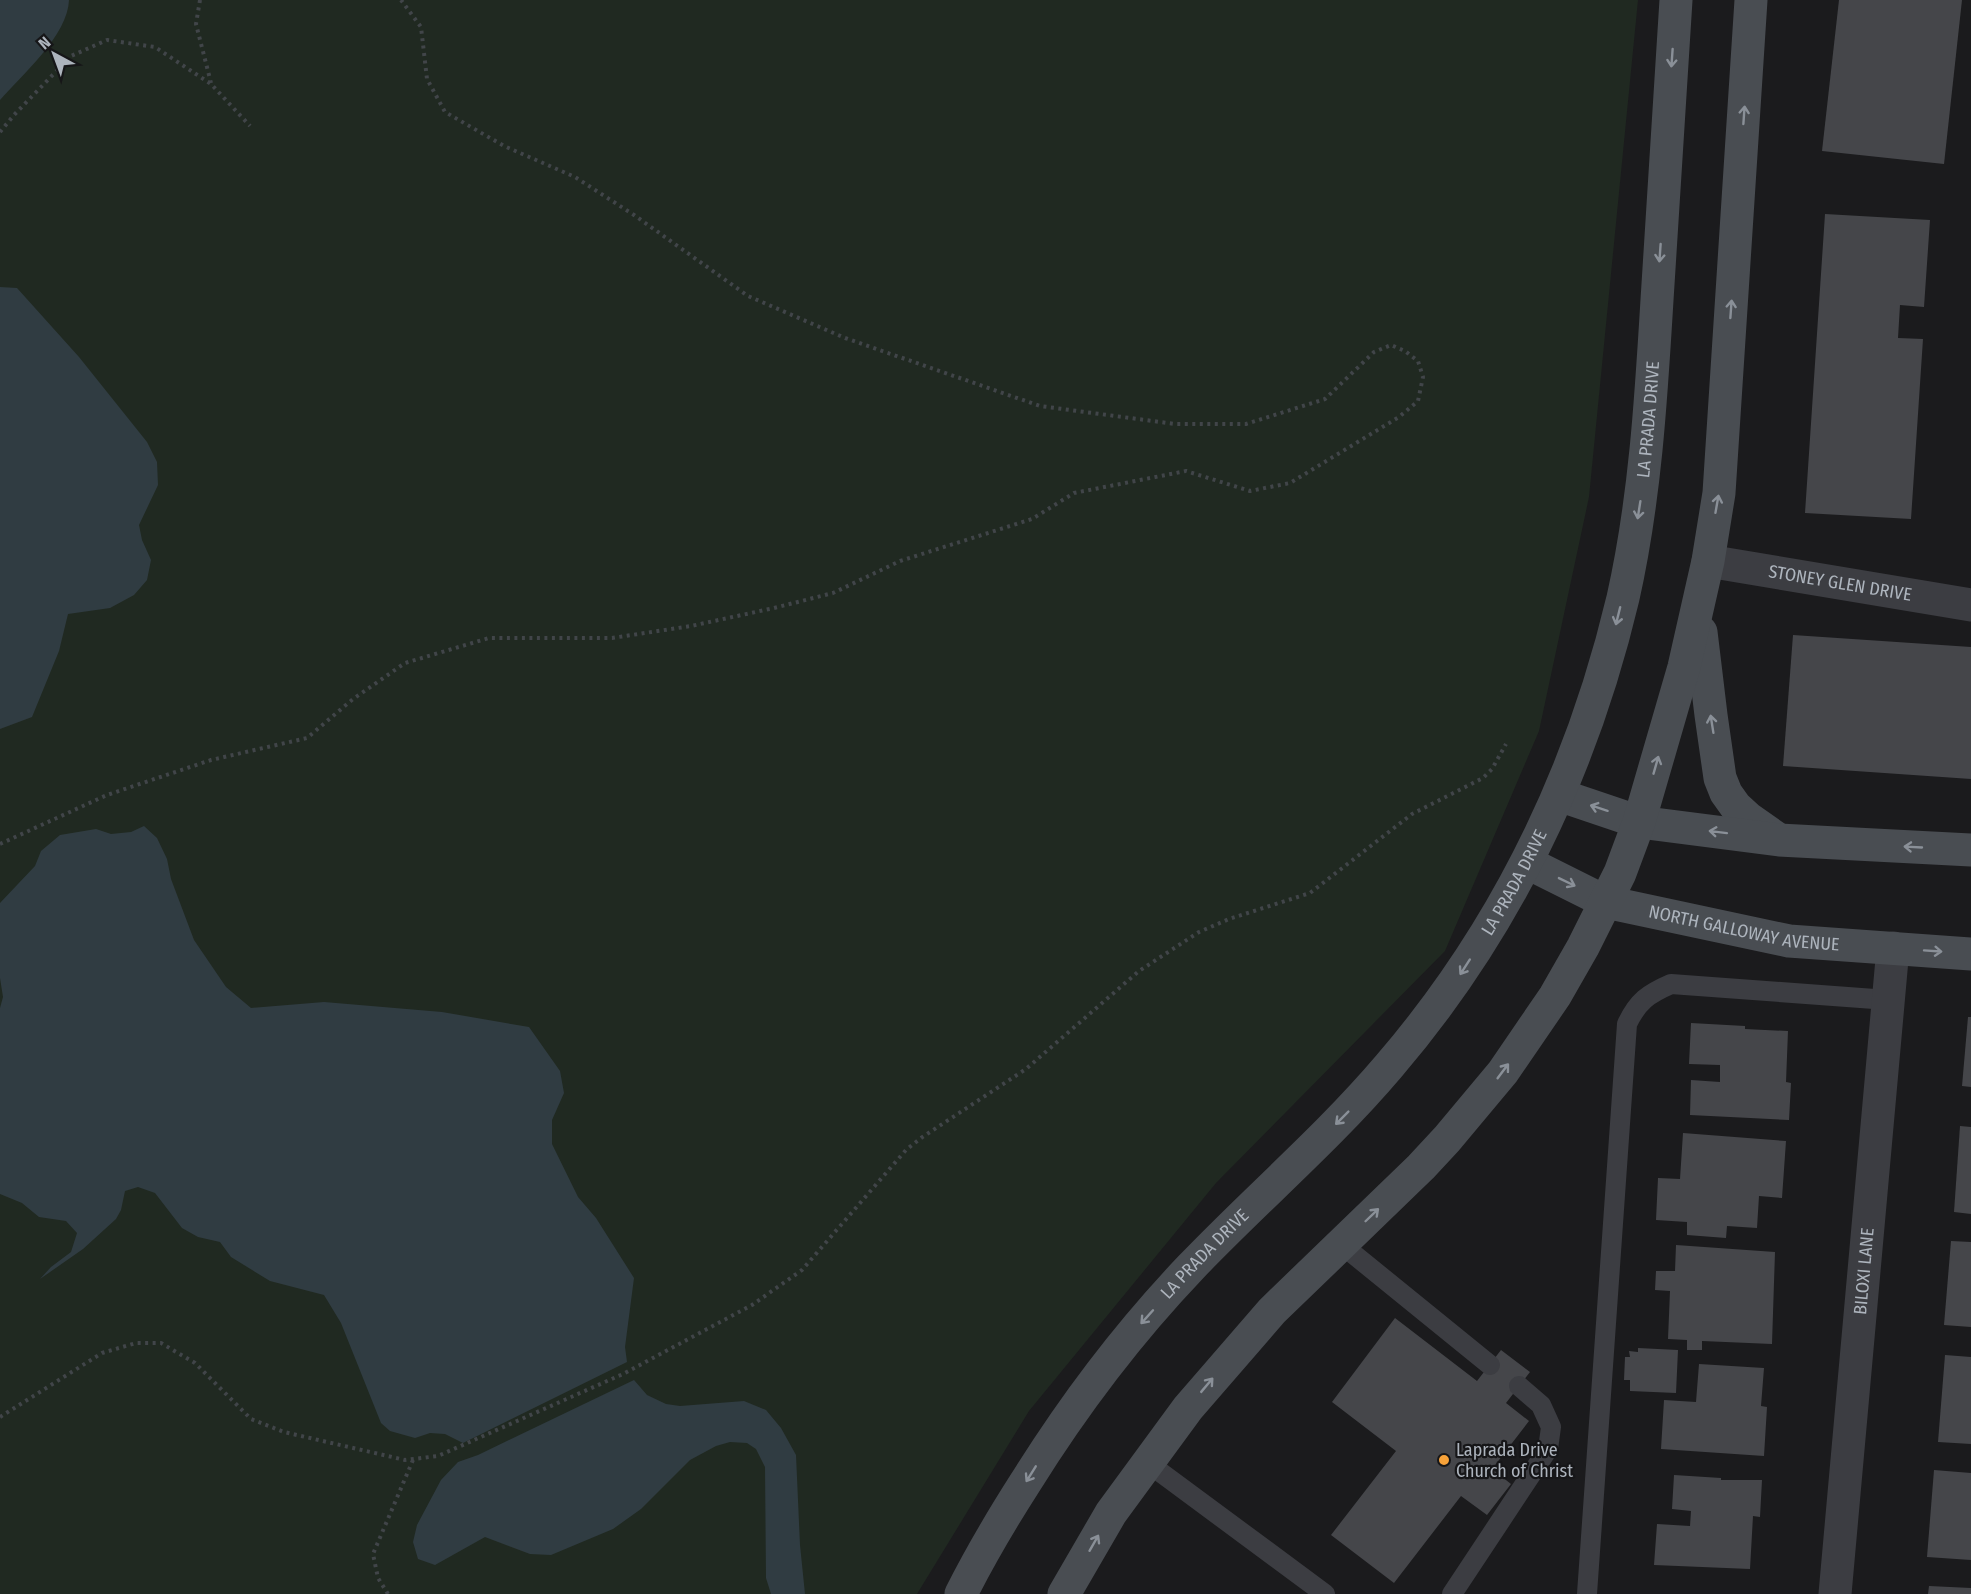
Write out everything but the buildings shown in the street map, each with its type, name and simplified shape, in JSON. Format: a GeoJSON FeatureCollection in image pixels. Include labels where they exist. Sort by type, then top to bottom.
{"type":"FeatureCollection","features":[{"type":"Feature","properties":{"kind":"main road","name":"LA PRADA DRIVE"},"geometry":{"type":"LineString","coordinates":[[962,1594],[1013,1503],[1085,1392],[1139,1325],[1248,1208],[1359,1100],[1389,1068],[1424,1024],[1455,982],[1495,920],[1528,863],[1559,795],[1606,664],[1623,595],[1643,483],[1651,404],[1676,0]]}},
{"type":"Feature","properties":{"kind":"main road"},"geometry":{"type":"LineString","coordinates":[[1065,1594],[1112,1513],[1188,1408],[1232,1355],[1272,1311],[1421,1167],[1503,1072],[1555,996],[1620,873],[1639,822],[1684,667],[1708,561],[1719,494],[1751,0]]}},
{"type":"Feature","properties":{"kind":"main road"},"geometry":{"type":"LineString","coordinates":[[1698,606],[1720,778],[1726,793],[1736,807],[1779,840]]}},
{"type":"Feature","properties":{"kind":"main road"},"geometry":{"type":"LineString","coordinates":[[1559,795],[1639,822],[1779,840],[1971,850]]}},
{"type":"Feature","properties":{"kind":"main road","name":"NORTH GALLOWAY AVENUE"},"geometry":{"type":"LineString","coordinates":[[1528,863],[1606,902],[1789,941],[1971,954]]}},
{"type":"Feature","properties":{"kind":"street","name":"STONEY GLEN DRIVE"},"geometry":{"type":"LineString","coordinates":[[1708,561],[1971,605]]}},
{"type":"Feature","properties":{"kind":"street","name":"BILOXI LANE"},"geometry":{"type":"LineString","coordinates":[[1835,1594],[1893,948]]}},
{"type":"Feature","properties":{"kind":"lane"},"geometry":{"type":"LineString","coordinates":[[1587,1594],[1627,1024],[1635,1007],[1652,992],[1671,984],[1888,1000]]}},
{"type":"Feature","properties":{"kind":"lane"},"geometry":{"type":"LineString","coordinates":[[1341,1244],[1490,1365]]}},
{"type":"Feature","properties":{"kind":"lane"},"geometry":{"type":"LineString","coordinates":[[1452,1594],[1548,1449],[1551,1427],[1541,1405],[1519,1386]]}},
{"type":"Feature","properties":{"kind":"lane"},"geometry":{"type":"LineString","coordinates":[[1148,1462],[1325,1594]]}},
{"type":"Feature","properties":{"kind":"path"},"geometry":{"type":"LineString","coordinates":[[200,0],[196,24],[211,84]]}},
{"type":"Feature","properties":{"kind":"path"},"geometry":{"type":"LineString","coordinates":[[0,844],[106,795],[211,760],[307,738],[353,699],[405,663],[489,638],[612,638],[691,626],[774,608],[833,592],[900,561],[1032,519],[1074,493],[1186,471],[1250,491],[1290,483],[1399,417],[1418,401],[1423,377],[1418,361],[1405,351],[1391,345],[1374,352],[1325,399],[1246,424],[1175,424],[1040,406],[845,338],[748,296],[634,215],[575,177],[504,146],[445,112],[427,79],[421,27],[401,0]]}},
{"type":"Feature","properties":{"kind":"path"},"geometry":{"type":"LineString","coordinates":[[0,132],[71,56],[107,40],[155,47],[211,84],[250,126]]}},
{"type":"Feature","properties":{"kind":"path"},"geometry":{"type":"LineString","coordinates":[[0,1418],[102,1353],[136,1344],[161,1343],[195,1363],[251,1419],[284,1432],[405,1460],[438,1456],[623,1374],[752,1305],[802,1270],[906,1150],[1026,1069],[1139,971],[1198,932],[1229,919],[1310,893],[1412,814],[1483,778],[1506,744]]}},
{"type":"Feature","properties":{"kind":"path"},"geometry":{"type":"LineString","coordinates":[[388,1594],[378,1578],[373,1554],[413,1459]]}},
{"type":"Feature","properties":{"kind":"shaded area"},"geometry":{"type":"Polygon","coordinates":[[[0,0],[1638,0],[1589,497],[1539,731],[1445,951],[1216,1183],[1029,1411],[917,1594],[0,1594],[0,0]]]}},
{"type":"Feature","properties":{"kind":"shaded area"},"geometry":{"type":"Polygon","coordinates":[[[0,0],[69,0],[67,13],[53,40],[0,100],[0,0]]]}},
{"type":"Feature","properties":{"kind":"shaded area"},"geometry":{"type":"Polygon","coordinates":[[[0,287],[17,288],[79,357],[147,442],[157,462],[158,485],[139,525],[142,540],[151,560],[147,580],[134,595],[110,608],[68,614],[59,651],[32,717],[0,729],[0,287]]]}},
{"type":"Feature","properties":{"kind":"shaded area"},"geometry":{"type":"Polygon","coordinates":[[[144,826],[157,838],[167,859],[171,879],[194,940],[226,987],[251,1008],[324,1002],[442,1012],[529,1027],[560,1071],[564,1093],[552,1120],[552,1144],[578,1197],[596,1218],[634,1278],[625,1347],[627,1362],[463,1443],[445,1434],[430,1433],[415,1438],[390,1431],[381,1423],[341,1323],[324,1295],[270,1281],[231,1257],[220,1242],[198,1237],[182,1228],[155,1193],[138,1187],[125,1191],[121,1210],[116,1219],[83,1249],[40,1279],[51,1267],[71,1252],[77,1233],[66,1221],[39,1217],[22,1203],[0,1194],[0,1008],[3,997],[0,978],[0,903],[35,866],[41,851],[60,835],[96,829],[111,834],[131,832],[144,826]]]}},
{"type":"Feature","properties":{"kind":"shaded area"},"geometry":{"type":"Polygon","coordinates":[[[634,1380],[647,1395],[666,1404],[680,1406],[744,1401],[766,1410],[781,1428],[796,1455],[800,1545],[805,1594],[771,1594],[766,1578],[765,1467],[756,1449],[747,1443],[730,1442],[716,1446],[690,1460],[641,1509],[613,1529],[551,1555],[530,1554],[485,1537],[435,1565],[418,1559],[413,1542],[417,1525],[441,1480],[458,1462],[478,1455],[634,1380]]]}},
{"type":"Feature","properties":{"kind":"place","name":"Laprada Drive Church of Christ"},"geometry":{"type":"Point","coordinates":[1444,1460]}}]}
